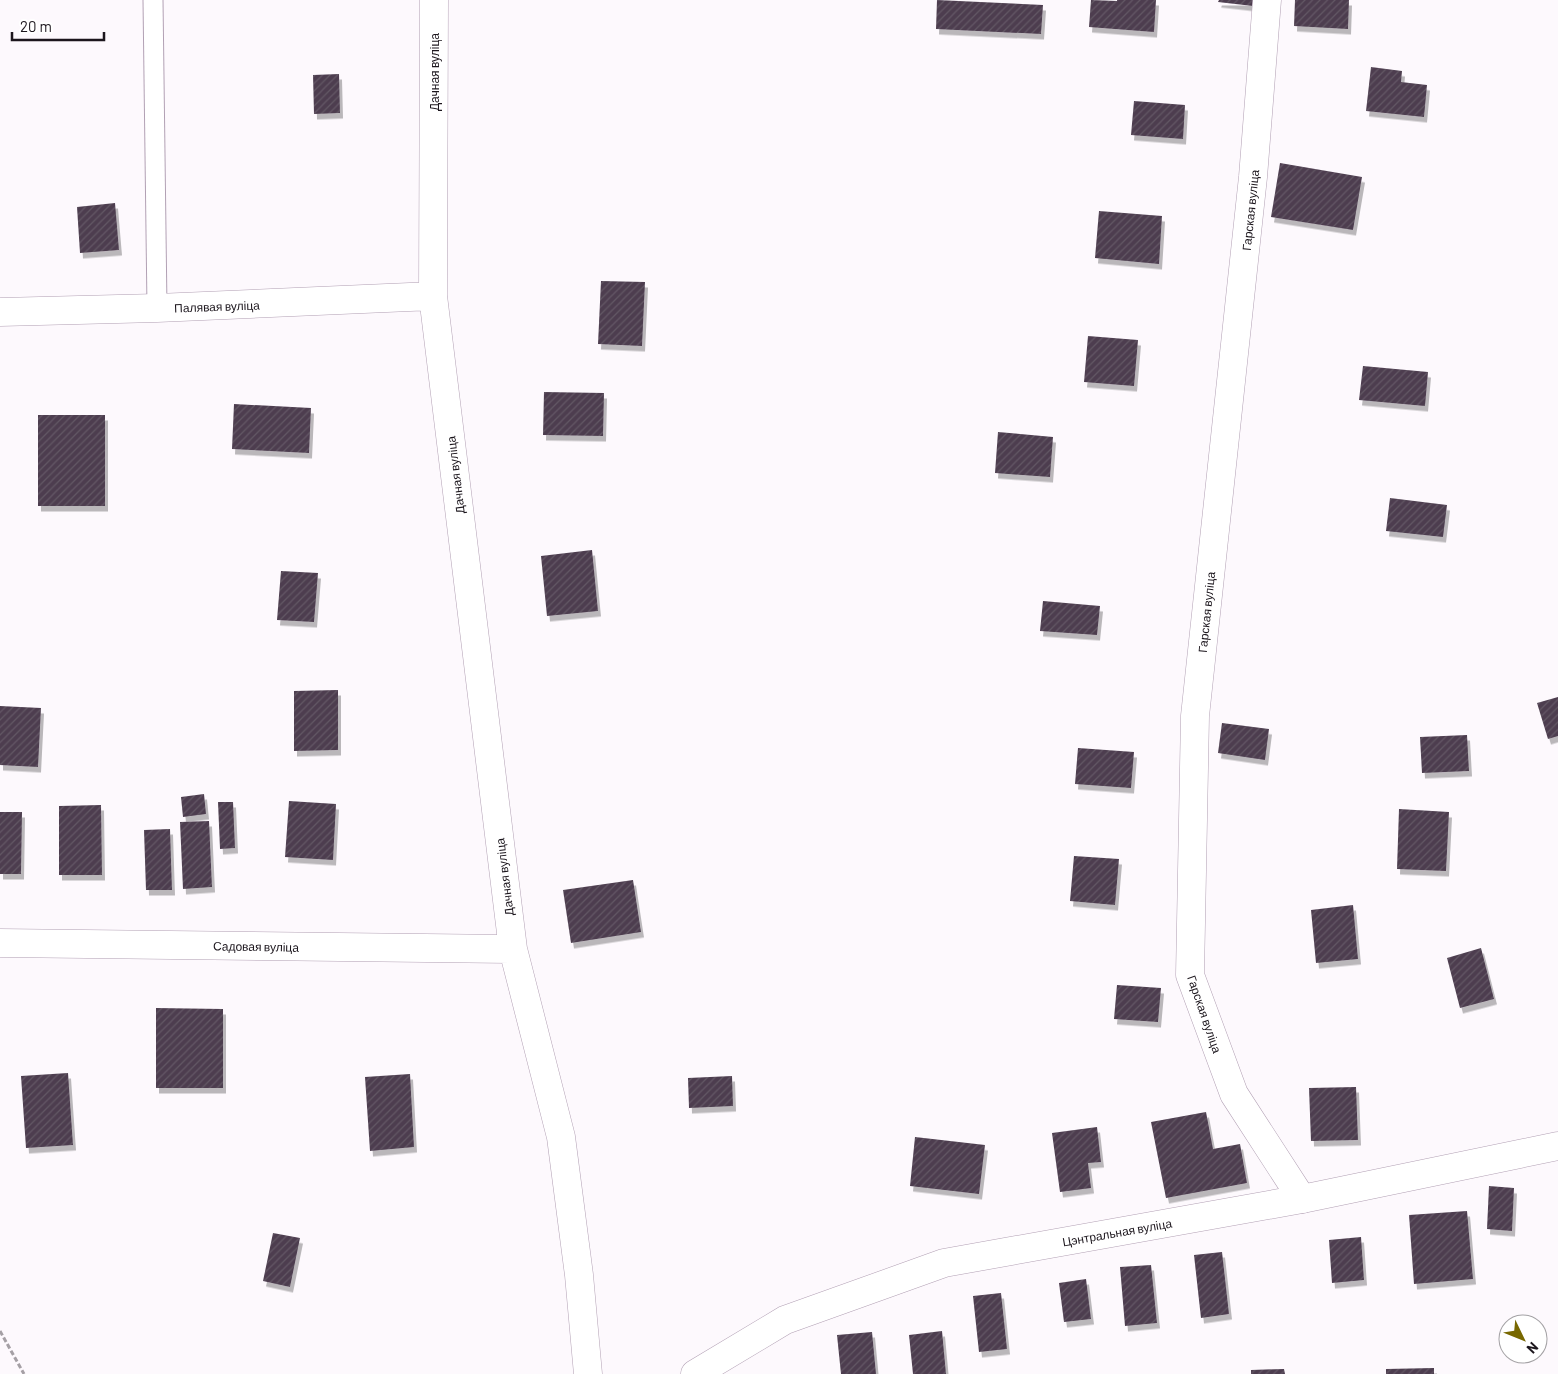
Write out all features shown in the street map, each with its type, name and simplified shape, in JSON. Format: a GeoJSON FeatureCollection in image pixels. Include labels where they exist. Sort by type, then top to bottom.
{"type":"FeatureCollection","features":[{"type":"Feature","properties":{"kind":"street","name":"Дачная вуліца"},"geometry":{"type":"LineString","coordinates":[[434,0],[434,296],[513,949],[561,1137],[579,1274],[588,1374]]}},
{"type":"Feature","properties":{"kind":"street","name":"Гарская вуліца"},"geometry":{"type":"LineString","coordinates":[[1267,0],[1253,177],[1195,716],[1190,976],[1234,1094],[1302,1199]]}},
{"type":"Feature","properties":{"kind":"street","name":"Палявая вуліца"},"geometry":{"type":"LineString","coordinates":[[0,312],[157,308],[434,296]]}},
{"type":"Feature","properties":{"kind":"street","name":"Садовая вуліца"},"geometry":{"type":"LineString","coordinates":[[0,942],[513,949]]}},
{"type":"Feature","properties":{"kind":"street","name":"Цэнтральная вуліца"},"geometry":{"type":"LineString","coordinates":[[695,1374],[785,1320],[944,1263],[1302,1199],[1558,1146]]}},
{"type":"Feature","properties":{"kind":"lane"},"geometry":{"type":"LineString","coordinates":[[153,0],[157,308]]}},
{"type":"Feature","properties":{"kind":"path"},"geometry":{"type":"LineString","coordinates":[[0,1330],[24,1374]]}},
{"type":"Feature","properties":{"kind":"building"},"geometry":{"type":"Polygon","coordinates":[[[937,0],[1043,5],[1041,34],[936,29],[937,0]]]}},
{"type":"Feature","properties":{"kind":"building"},"geometry":{"type":"Polygon","coordinates":[[[1091,0],[1156,0],[1154,32],[1089,27],[1091,0]]]}},
{"type":"Feature","properties":{"kind":"building"},"geometry":{"type":"Polygon","coordinates":[[[1219,0],[1254,0],[1253,6],[1218,2],[1219,0]]]}},
{"type":"Feature","properties":{"kind":"building"},"geometry":{"type":"Polygon","coordinates":[[[1295,0],[1349,0],[1348,29],[1294,26],[1295,0]]]}},
{"type":"Feature","properties":{"kind":"building"},"geometry":{"type":"Polygon","coordinates":[[[1371,67],[1402,71],[1401,82],[1427,85],[1424,117],[1366,111],[1371,67]]]}},
{"type":"Feature","properties":{"kind":"building"},"geometry":{"type":"Polygon","coordinates":[[[339,74],[340,113],[314,114],[313,75],[339,74]]]}},
{"type":"Feature","properties":{"kind":"building"},"geometry":{"type":"Polygon","coordinates":[[[1134,101],[1185,105],[1183,139],[1131,135],[1134,101]]]}},
{"type":"Feature","properties":{"kind":"building"},"geometry":{"type":"Polygon","coordinates":[[[1280,163],[1362,177],[1353,230],[1271,217],[1280,163]]]}},
{"type":"Feature","properties":{"kind":"building"},"geometry":{"type":"Polygon","coordinates":[[[115,203],[119,250],[80,253],[77,207],[115,203]]]}},
{"type":"Feature","properties":{"kind":"building"},"geometry":{"type":"Polygon","coordinates":[[[1099,211],[1162,216],[1159,264],[1095,258],[1099,211]]]}},
{"type":"Feature","properties":{"kind":"building"},"geometry":{"type":"Polygon","coordinates":[[[601,281],[645,282],[642,346],[598,344],[601,281]]]}},
{"type":"Feature","properties":{"kind":"building"},"geometry":{"type":"Polygon","coordinates":[[[1088,336],[1138,340],[1134,386],[1084,382],[1088,336]]]}},
{"type":"Feature","properties":{"kind":"building"},"geometry":{"type":"Polygon","coordinates":[[[1363,366],[1428,372],[1425,406],[1359,400],[1363,366]]]}},
{"type":"Feature","properties":{"kind":"building"},"geometry":{"type":"Polygon","coordinates":[[[544,392],[604,393],[603,436],[543,435],[544,392]]]}},
{"type":"Feature","properties":{"kind":"building"},"geometry":{"type":"Polygon","coordinates":[[[234,404],[311,408],[309,453],[232,449],[234,404]]]}},
{"type":"Feature","properties":{"kind":"building"},"geometry":{"type":"Polygon","coordinates":[[[38,415],[105,415],[105,506],[38,506],[38,415]]]}},
{"type":"Feature","properties":{"kind":"building"},"geometry":{"type":"Polygon","coordinates":[[[998,432],[1053,437],[1050,477],[995,473],[998,432]]]}},
{"type":"Feature","properties":{"kind":"building"},"geometry":{"type":"Polygon","coordinates":[[[1390,498],[1447,505],[1443,537],[1386,531],[1390,498]]]}},
{"type":"Feature","properties":{"kind":"building"},"geometry":{"type":"Polygon","coordinates":[[[592,550],[598,611],[547,616],[541,556],[592,550]]]}},
{"type":"Feature","properties":{"kind":"building"},"geometry":{"type":"Polygon","coordinates":[[[281,571],[318,573],[314,622],[277,620],[281,571]]]}},
{"type":"Feature","properties":{"kind":"building"},"geometry":{"type":"Polygon","coordinates":[[[1043,601],[1100,606],[1097,635],[1040,631],[1043,601]]]}},
{"type":"Feature","properties":{"kind":"building"},"geometry":{"type":"Polygon","coordinates":[[[338,690],[338,750],[294,751],[294,691],[338,690]]]}},
{"type":"Feature","properties":{"kind":"building"},"geometry":{"type":"Polygon","coordinates":[[[1558,697],[1558,736],[1548,739],[1537,703],[1558,697]]]}},
{"type":"Feature","properties":{"kind":"building"},"geometry":{"type":"Polygon","coordinates":[[[0,706],[41,708],[38,767],[0,765],[0,706]]]}},
{"type":"Feature","properties":{"kind":"building"},"geometry":{"type":"Polygon","coordinates":[[[1222,723],[1269,729],[1265,760],[1218,753],[1222,723]]]}},
{"type":"Feature","properties":{"kind":"building"},"geometry":{"type":"Polygon","coordinates":[[[1467,735],[1469,771],[1422,773],[1420,737],[1467,735]]]}},
{"type":"Feature","properties":{"kind":"building"},"geometry":{"type":"Polygon","coordinates":[[[1078,748],[1134,752],[1131,788],[1075,784],[1078,748]]]}},
{"type":"Feature","properties":{"kind":"building"},"geometry":{"type":"Polygon","coordinates":[[[204,794],[206,814],[183,817],[181,797],[204,794]]]}},
{"type":"Feature","properties":{"kind":"building"},"geometry":{"type":"Polygon","coordinates":[[[289,801],[336,804],[333,860],[285,857],[289,801]]]}},
{"type":"Feature","properties":{"kind":"building"},"geometry":{"type":"Polygon","coordinates":[[[218,802],[233,802],[235,848],[220,849],[218,802]]]}},
{"type":"Feature","properties":{"kind":"building"},"geometry":{"type":"Polygon","coordinates":[[[101,805],[102,875],[59,875],[59,806],[101,805]]]}},
{"type":"Feature","properties":{"kind":"building"},"geometry":{"type":"Polygon","coordinates":[[[1399,809],[1449,812],[1446,871],[1397,869],[1399,809]]]}},
{"type":"Feature","properties":{"kind":"building"},"geometry":{"type":"Polygon","coordinates":[[[0,812],[22,812],[21,874],[0,874],[0,812]]]}},
{"type":"Feature","properties":{"kind":"building"},"geometry":{"type":"Polygon","coordinates":[[[209,821],[212,887],[183,889],[180,822],[209,821]]]}},
{"type":"Feature","properties":{"kind":"building"},"geometry":{"type":"Polygon","coordinates":[[[170,829],[172,890],[146,890],[144,830],[170,829]]]}},
{"type":"Feature","properties":{"kind":"building"},"geometry":{"type":"Polygon","coordinates":[[[1074,856],[1119,859],[1115,905],[1070,901],[1074,856]]]}},
{"type":"Feature","properties":{"kind":"building"},"geometry":{"type":"Polygon","coordinates":[[[633,880],[641,932],[571,943],[563,890],[633,880]]]}},
{"type":"Feature","properties":{"kind":"building"},"geometry":{"type":"Polygon","coordinates":[[[1353,905],[1358,959],[1316,963],[1311,910],[1353,905]]]}},
{"type":"Feature","properties":{"kind":"building"},"geometry":{"type":"Polygon","coordinates":[[[1481,948],[1494,999],[1460,1008],[1447,958],[1481,948]]]}},
{"type":"Feature","properties":{"kind":"building"},"geometry":{"type":"Polygon","coordinates":[[[1117,985],[1161,988],[1158,1022],[1114,1019],[1117,985]]]}},
{"type":"Feature","properties":{"kind":"building"},"geometry":{"type":"Polygon","coordinates":[[[156,1008],[223,1009],[223,1088],[156,1088],[156,1008]]]}},
{"type":"Feature","properties":{"kind":"building"},"geometry":{"type":"Polygon","coordinates":[[[68,1073],[73,1145],[26,1148],[21,1076],[68,1073]]]}},
{"type":"Feature","properties":{"kind":"building"},"geometry":{"type":"Polygon","coordinates":[[[410,1074],[414,1147],[370,1151],[365,1077],[410,1074]]]}},
{"type":"Feature","properties":{"kind":"building"},"geometry":{"type":"Polygon","coordinates":[[[732,1076],[733,1106],[689,1108],[688,1078],[732,1076]]]}},
{"type":"Feature","properties":{"kind":"building"},"geometry":{"type":"Polygon","coordinates":[[[1356,1087],[1358,1140],[1311,1141],[1309,1088],[1356,1087]]]}},
{"type":"Feature","properties":{"kind":"building"},"geometry":{"type":"Polygon","coordinates":[[[1206,1112],[1213,1149],[1240,1144],[1247,1183],[1166,1198],[1151,1122],[1206,1112]]]}},
{"type":"Feature","properties":{"kind":"building"},"geometry":{"type":"Polygon","coordinates":[[[1097,1127],[1101,1162],[1088,1163],[1091,1188],[1060,1192],[1052,1133],[1097,1127]]]}},
{"type":"Feature","properties":{"kind":"building"},"geometry":{"type":"Polygon","coordinates":[[[915,1137],[985,1145],[979,1194],[910,1186],[915,1137]]]}},
{"type":"Feature","properties":{"kind":"building"},"geometry":{"type":"Polygon","coordinates":[[[1489,1186],[1514,1188],[1512,1231],[1487,1229],[1489,1186]]]}},
{"type":"Feature","properties":{"kind":"building"},"geometry":{"type":"Polygon","coordinates":[[[1467,1211],[1473,1279],[1414,1284],[1409,1215],[1467,1211]]]}},
{"type":"Feature","properties":{"kind":"building"},"geometry":{"type":"Polygon","coordinates":[[[273,1233],[300,1238],[290,1287],[263,1281],[273,1233]]]}},
{"type":"Feature","properties":{"kind":"building"},"geometry":{"type":"Polygon","coordinates":[[[1361,1237],[1364,1280],[1332,1283],[1329,1240],[1361,1237]]]}},
{"type":"Feature","properties":{"kind":"building"},"geometry":{"type":"Polygon","coordinates":[[[1222,1252],[1229,1314],[1201,1318],[1194,1255],[1222,1252]]]}},
{"type":"Feature","properties":{"kind":"building"},"geometry":{"type":"Polygon","coordinates":[[[1151,1265],[1157,1323],[1125,1326],[1120,1267],[1151,1265]]]}},
{"type":"Feature","properties":{"kind":"building"},"geometry":{"type":"Polygon","coordinates":[[[1086,1279],[1091,1319],[1064,1322],[1059,1283],[1086,1279]]]}},
{"type":"Feature","properties":{"kind":"building"},"geometry":{"type":"Polygon","coordinates":[[[1001,1293],[1007,1349],[979,1352],[973,1296],[1001,1293]]]}},
{"type":"Feature","properties":{"kind":"building"},"geometry":{"type":"Polygon","coordinates":[[[942,1331],[946,1374],[913,1374],[909,1335],[942,1331]]]}},
{"type":"Feature","properties":{"kind":"building"},"geometry":{"type":"Polygon","coordinates":[[[872,1332],[876,1374],[841,1374],[837,1335],[872,1332]]]}},
{"type":"Feature","properties":{"kind":"building"},"geometry":{"type":"Polygon","coordinates":[[[1434,1368],[1434,1374],[1386,1374],[1386,1369],[1434,1368]]]}},
{"type":"Feature","properties":{"kind":"building"},"geometry":{"type":"Polygon","coordinates":[[[1284,1369],[1285,1374],[1251,1374],[1251,1370],[1284,1369]]]}}]}
